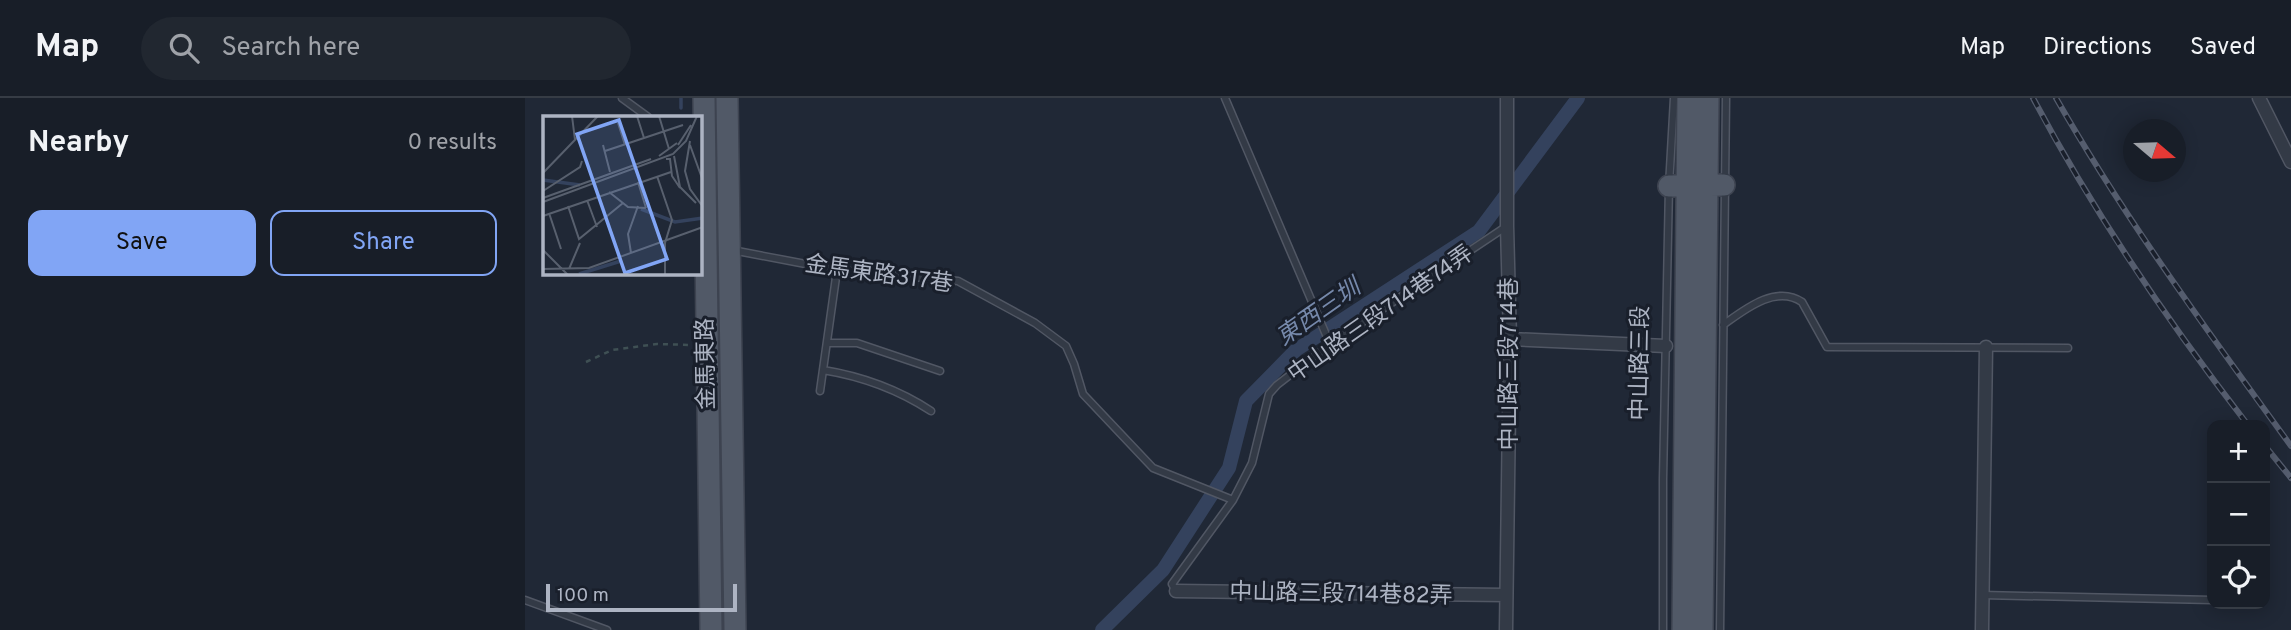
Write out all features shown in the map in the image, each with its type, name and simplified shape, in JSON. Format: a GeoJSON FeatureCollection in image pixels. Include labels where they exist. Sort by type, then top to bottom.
{"type":"FeatureCollection","features":[{"type":"Feature","properties":{"kind":"main road","name":"金馬東路"},"geometry":{"type":"LineString","coordinates":[[704,98],[702,121],[711,630]]}},
{"type":"Feature","properties":{"kind":"main road","name":"金馬東路"},"geometry":{"type":"LineString","coordinates":[[727,98],[735,630]]}},
{"type":"Feature","properties":{"kind":"main road","name":"中山路三段"},"geometry":{"type":"LineString","coordinates":[[1688,98],[1697,185],[1702,630]]}},
{"type":"Feature","properties":{"kind":"main road","name":"中山路三段"},"geometry":{"type":"LineString","coordinates":[[1683,630],[1697,185],[1708,98]]}},
{"type":"Feature","properties":{"kind":"street","name":"中山路三段714巷"},"geometry":{"type":"LineString","coordinates":[[1506,630],[1510,339],[1507,98]]}},
{"type":"Feature","properties":{"kind":"street"},"geometry":{"type":"LineString","coordinates":[[2259,98],[2291,162]]}},
{"type":"Feature","properties":{"kind":"street"},"geometry":{"type":"LineString","coordinates":[[1510,339],[1666,346]]}},
{"type":"Feature","properties":{"kind":"street"},"geometry":{"type":"LineString","coordinates":[[1982,630],[1986,347]]}},
{"type":"Feature","properties":{"kind":"street","name":"中山路三段714巷82弄"},"geometry":{"type":"LineString","coordinates":[[1176,592],[1506,595]]}},
{"type":"Feature","properties":{"kind":"lane"},"geometry":{"type":"LineString","coordinates":[[622,98],[647,116]]}},
{"type":"Feature","properties":{"kind":"lane"},"geometry":{"type":"LineString","coordinates":[[1225,98],[1330,344]]}},
{"type":"Feature","properties":{"kind":"lane","name":"中山路三段"},"geometry":{"type":"LineString","coordinates":[[1674,98],[1697,185],[1723,325],[1720,630]]}},
{"type":"Feature","properties":{"kind":"lane","name":"中山路三段"},"geometry":{"type":"LineString","coordinates":[[1663,630],[1666,346],[1697,185],[1726,98]]}},
{"type":"Feature","properties":{"kind":"lane"},"geometry":{"type":"LineString","coordinates":[[702,121],[727,120]]}},
{"type":"Feature","properties":{"kind":"lane","name":"中山路三段714巷74弄"},"geometry":{"type":"LineString","coordinates":[[1176,592],[1172,584],[1233,500],[1252,463],[1269,394],[1330,344],[1507,226]]}},
{"type":"Feature","properties":{"kind":"lane","name":"金馬東路317巷"},"geometry":{"type":"LineString","coordinates":[[730,249],[837,270],[958,281],[1035,323],[1066,346],[1083,394],[1153,468],[1233,500]]}},
{"type":"Feature","properties":{"kind":"lane"},"geometry":{"type":"LineString","coordinates":[[820,391],[837,270]]}},
{"type":"Feature","properties":{"kind":"lane"},"geometry":{"type":"LineString","coordinates":[[1723,325],[1743,310],[1762,301],[1786,296],[1802,302],[1827,347],[2068,348]]}},
{"type":"Feature","properties":{"kind":"lane"},"geometry":{"type":"LineString","coordinates":[[827,343],[857,343],[940,371]]}},
{"type":"Feature","properties":{"kind":"lane"},"geometry":{"type":"LineString","coordinates":[[823,370],[907,395],[931,411]]}},
{"type":"Feature","properties":{"kind":"lane"},"geometry":{"type":"LineString","coordinates":[[1982,595],[2207,600]]}},
{"type":"Feature","properties":{"kind":"lane"},"geometry":{"type":"LineString","coordinates":[[525,600],[607,630]]}},
{"type":"Feature","properties":{"kind":"path"},"geometry":{"type":"LineString","coordinates":[[586,362],[612,350],[657,344],[706,345]]}},
{"type":"Feature","properties":{"kind":"waterway"},"geometry":{"type":"LineString","coordinates":[[681,98],[681,108]]}},
{"type":"Feature","properties":{"kind":"waterway","name":"東西三圳"},"geometry":{"type":"LineString","coordinates":[[1102,630],[1163,570],[1229,468],[1246,401],[1296,350],[1479,231],[1578,98]]}},
{"type":"Feature","properties":{"kind":"railway"},"geometry":{"type":"LineString","coordinates":[[2033,98],[2056,141],[2133,266],[2244,420]]}},
{"type":"Feature","properties":{"kind":"railway"},"geometry":{"type":"LineString","coordinates":[[2056,98],[2139,231],[2291,446]]}},
{"type":"Feature","properties":{"kind":"railway"},"geometry":{"type":"LineString","coordinates":[[2270,452],[2291,478]]}}]}
